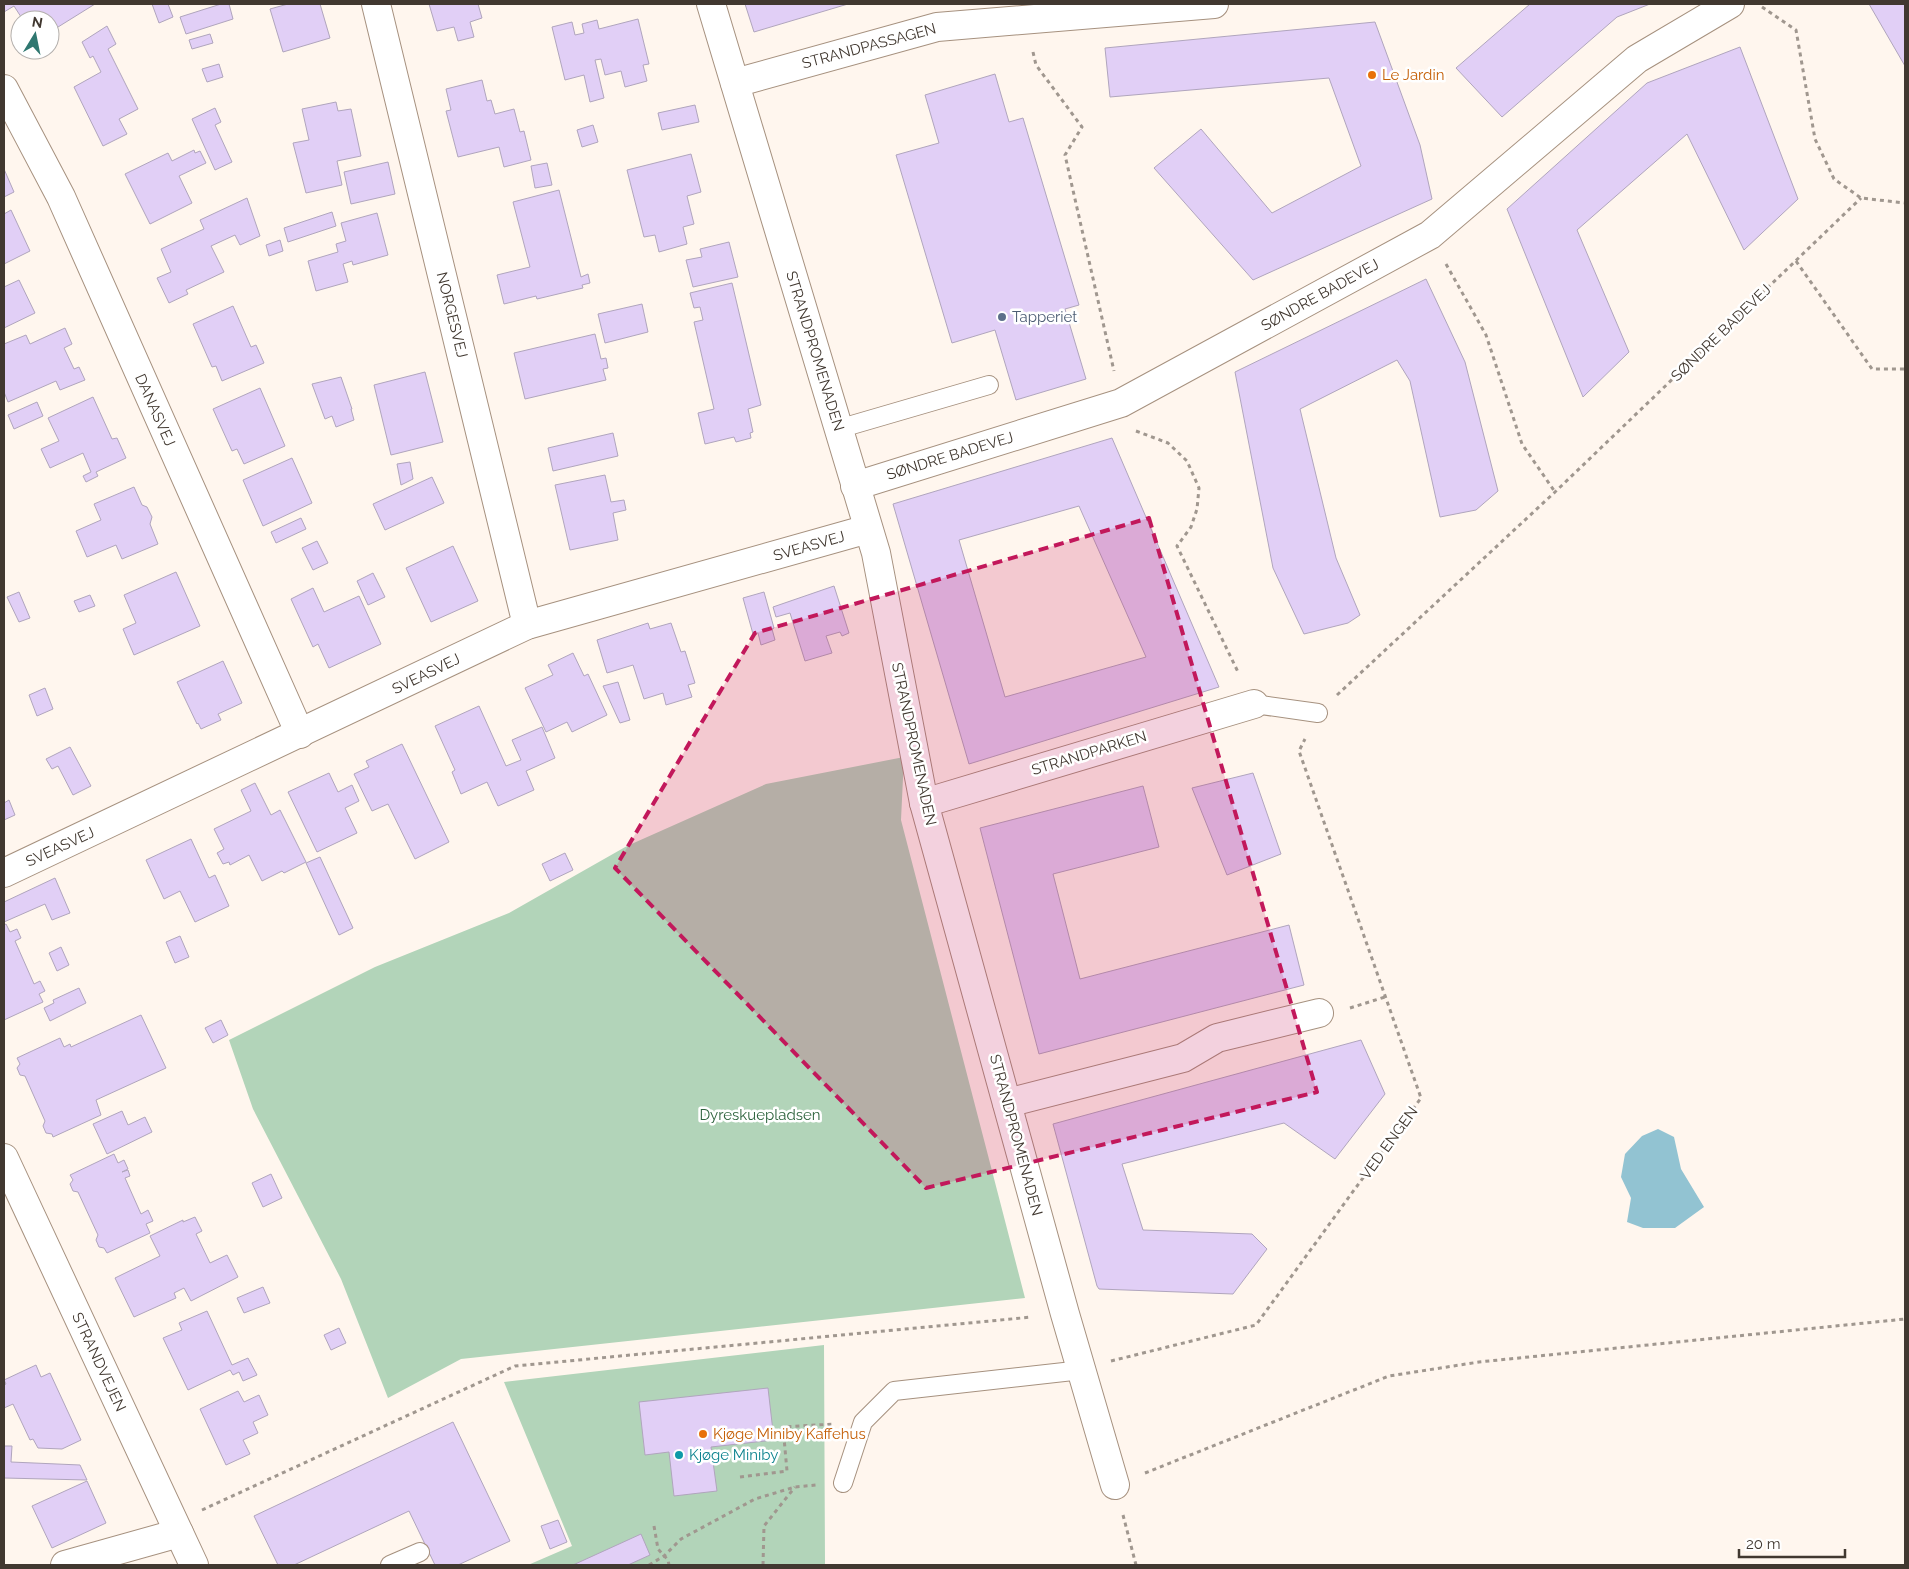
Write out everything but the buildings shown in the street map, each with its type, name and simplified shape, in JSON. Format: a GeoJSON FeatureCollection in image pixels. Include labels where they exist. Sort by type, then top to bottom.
{"type":"FeatureCollection","features":[{"type":"Feature","properties":{"kind":"street","name":"NORGESVEJ"},"geometry":{"type":"LineString","coordinates":[[376,4],[527,626]]}},
{"type":"Feature","properties":{"kind":"street","name":"STRANDPROMENADEN"},"geometry":{"type":"LineString","coordinates":[[710,4],[876,554],[924,803],[1065,1314],[1115,1485]]}},
{"type":"Feature","properties":{"kind":"street","name":"STRANDPASSAGEN"},"geometry":{"type":"LineString","coordinates":[[735,83],[937,27],[1214,4]]}},
{"type":"Feature","properties":{"kind":"street","name":"SØNDRE BADEVEJ"},"geometry":{"type":"LineString","coordinates":[[855,486],[1121,402],[1430,235],[1637,60],[1730,4]]}},
{"type":"Feature","properties":{"kind":"street","name":"DANASVEJ"},"geometry":{"type":"LineString","coordinates":[[4,89],[64,204],[300,734]]}},
{"type":"Feature","properties":{"kind":"street","name":"SVEASVEJ"},"geometry":{"type":"LineString","coordinates":[[4,874],[527,626],[868,529]]}},
{"type":"Feature","properties":{"kind":"street","name":"STRANDPARKEN"},"geometry":{"type":"LineString","coordinates":[[924,803],[1254,704]]}},
{"type":"Feature","properties":{"kind":"street"},"geometry":{"type":"LineString","coordinates":[[1007,1103],[1183,1058],[1217,1038],[1319,1013]]}},
{"type":"Feature","properties":{"kind":"street","name":"STRANDVEJEN"},"geometry":{"type":"LineString","coordinates":[[4,1158],[194,1565]]}},
{"type":"Feature","properties":{"kind":"street"},"geometry":{"type":"LineString","coordinates":[[65,1565],[177,1528]]}},
{"type":"Feature","properties":{"kind":"lane"},"geometry":{"type":"LineString","coordinates":[[838,429],[989,385]]}},
{"type":"Feature","properties":{"kind":"lane"},"geometry":{"type":"LineString","coordinates":[[1254,704],[1318,713]]}},
{"type":"Feature","properties":{"kind":"lane"},"geometry":{"type":"LineString","coordinates":[[843,1483],[863,1422],[894,1391],[1082,1370]]}},
{"type":"Feature","properties":{"kind":"lane"},"geometry":{"type":"LineString","coordinates":[[390,1565],[420,1552]]}},
{"type":"Feature","properties":{"kind":"path"},"geometry":{"type":"LineString","coordinates":[[1758,4],[1796,30],[1815,140],[1834,179],[1861,198],[1905,203]]}},
{"type":"Feature","properties":{"kind":"path","name":"SØNDRE BADEVEJ"},"geometry":{"type":"LineString","coordinates":[[1318,713],[1555,492],[1861,198]]}},
{"type":"Feature","properties":{"kind":"path"},"geometry":{"type":"LineString","coordinates":[[1430,235],[1486,335],[1522,444],[1555,492]]}},
{"type":"Feature","properties":{"kind":"path"},"geometry":{"type":"LineString","coordinates":[[1796,261],[1872,370],[1905,369]]}},
{"type":"Feature","properties":{"kind":"path","name":"VED ENGEN"},"geometry":{"type":"LineString","coordinates":[[1082,1370],[1136,1354],[1256,1325],[1421,1098],[1299,751],[1318,713]]}},
{"type":"Feature","properties":{"kind":"path"},"geometry":{"type":"LineString","coordinates":[[177,1528],[515,1366],[1065,1314]]}},
{"type":"Feature","properties":{"kind":"path"},"geometry":{"type":"LineString","coordinates":[[1136,1565],[1115,1485],[1389,1376],[1479,1362],[1905,1319]]}},
{"type":"Feature","properties":{"kind":"path"},"geometry":{"type":"LineString","coordinates":[[740,1477],[787,1471],[783,1428],[863,1422]]}},
{"type":"Feature","properties":{"kind":"path"},"geometry":{"type":"LineString","coordinates":[[649,1565],[664,1556],[681,1540],[756,1499],[795,1486],[843,1483]]}},
{"type":"Feature","properties":{"kind":"path"},"geometry":{"type":"LineString","coordinates":[[763,1565],[764,1526],[795,1486]]}},
{"type":"Feature","properties":{"kind":"path"},"geometry":{"type":"LineString","coordinates":[[654,1526],[658,1549],[668,1560],[669,1565]]}},
{"type":"Feature","properties":{"kind":"highlighted area"},"geometry":{"type":"Polygon","coordinates":[[[1149,518],[1317,1092],[926,1188],[615,868],[755,633],[1149,518]]]}},
{"type":"Feature","properties":{"kind":"green space","name":"Dyreskuepladsen"},"geometry":{"type":"Polygon","coordinates":[[[904,757],[901,820],[1025,1298],[461,1359],[388,1398],[341,1279],[253,1109],[229,1040],[375,967],[509,913],[627,846],[766,784],[904,757]]]}},
{"type":"Feature","properties":{"kind":"green space","name":"Kjøge Miniby"},"geometry":{"type":"Polygon","coordinates":[[[824,1345],[825,1565],[528,1565],[572,1546],[504,1382],[824,1345]]]}},
{"type":"Feature","properties":{"kind":"water"},"geometry":{"type":"Polygon","coordinates":[[[1658,1129],[1674,1137],[1681,1169],[1704,1207],[1675,1228],[1643,1228],[1627,1222],[1631,1198],[1621,1177],[1625,1154],[1642,1136],[1658,1129]]]}},
{"type":"Feature","properties":{"kind":"place","name":"Le Jardin"},"geometry":{"type":"Point","coordinates":[1372,75]}},
{"type":"Feature","properties":{"kind":"place","name":"Tapperiet"},"geometry":{"type":"Point","coordinates":[1002,317]}},
{"type":"Feature","properties":{"kind":"place","name":"Kjøge Miniby Kaffehus"},"geometry":{"type":"Point","coordinates":[703,1434]}},
{"type":"Feature","properties":{"kind":"place","name":"Kjøge Miniby"},"geometry":{"type":"Point","coordinates":[679,1455]}}]}
